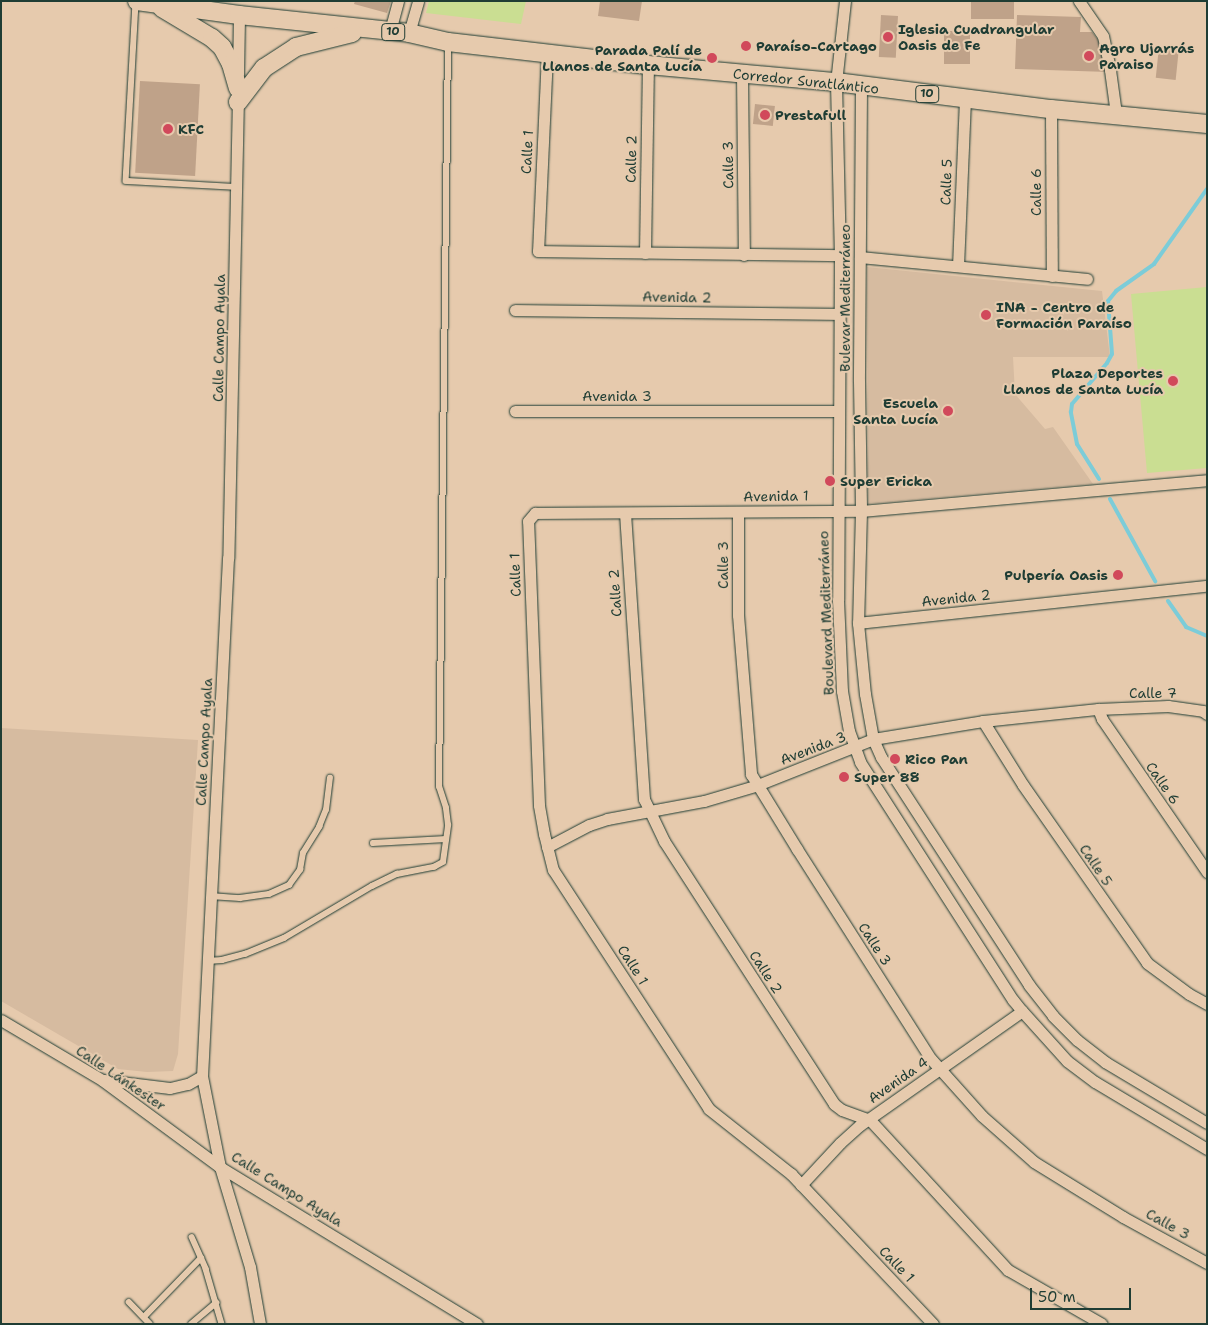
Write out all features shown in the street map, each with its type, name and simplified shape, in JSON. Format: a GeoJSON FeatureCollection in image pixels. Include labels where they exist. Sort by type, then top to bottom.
{"type":"FeatureCollection","features":[{"type":"Feature","properties":{"kind":"main road","name":"Corredor Suratlántico"},"geometry":{"type":"LineString","coordinates":[[137,1],[158,5],[211,6],[240,15],[390,31],[448,42],[547,54],[836,82],[1051,109],[1207,124]]}},
{"type":"Feature","properties":{"kind":"main road"},"geometry":{"type":"LineString","coordinates":[[158,5],[212,38],[222,47],[231,64],[238,95]]}},
{"type":"Feature","properties":{"kind":"main road"},"geometry":{"type":"LineString","coordinates":[[238,95],[264,68],[296,47],[310,41],[370,30]]}},
{"type":"Feature","properties":{"kind":"street"},"geometry":{"type":"LineString","coordinates":[[390,31],[398,1]]}},
{"type":"Feature","properties":{"kind":"street"},"geometry":{"type":"LineString","coordinates":[[409,34],[418,1]]}},
{"type":"Feature","properties":{"kind":"street","name":"Boulevard Mediterráneo"},"geometry":{"type":"LineString","coordinates":[[845,1],[836,82],[840,255],[838,600],[842,691],[848,731],[865,770],[1013,1000],[1022,1011],[1067,1060],[1095,1082],[1207,1148]]}},
{"type":"Feature","properties":{"kind":"street"},"geometry":{"type":"LineString","coordinates":[[1079,1],[1103,36],[1116,114]]}},
{"type":"Feature","properties":{"kind":"street","name":"Calle Campo Ayala"},"geometry":{"type":"LineString","coordinates":[[240,15],[228,558],[202,1076],[220,1167],[477,1324]]}},
{"type":"Feature","properties":{"kind":"street","name":"Calle 1"},"geometry":{"type":"LineString","coordinates":[[547,54],[538,251],[644,253]]}},
{"type":"Feature","properties":{"kind":"street","name":"Calle 2"},"geometry":{"type":"LineString","coordinates":[[644,253],[648,65]]}},
{"type":"Feature","properties":{"kind":"street","name":"Calle 3"},"geometry":{"type":"LineString","coordinates":[[742,74],[744,255]]}},
{"type":"Feature","properties":{"kind":"street","name":"Bulevar Mediterráneo"},"geometry":{"type":"LineString","coordinates":[[861,86],[861,511]]}},
{"type":"Feature","properties":{"kind":"street","name":"Calle 5"},"geometry":{"type":"LineString","coordinates":[[958,266],[965,98]]}},
{"type":"Feature","properties":{"kind":"street","name":"Calle 6"},"geometry":{"type":"LineString","coordinates":[[1051,109],[1052,276]]}},
{"type":"Feature","properties":{"kind":"street"},"geometry":{"type":"LineString","coordinates":[[644,253],[840,255]]}},
{"type":"Feature","properties":{"kind":"street"},"geometry":{"type":"LineString","coordinates":[[860,257],[1087,279]]}},
{"type":"Feature","properties":{"kind":"street","name":"Avenida 2"},"geometry":{"type":"LineString","coordinates":[[515,310],[840,314]]}},
{"type":"Feature","properties":{"kind":"street","name":"Avenida 3"},"geometry":{"type":"LineString","coordinates":[[515,411],[839,411]]}},
{"type":"Feature","properties":{"kind":"street","name":"Avenida 1"},"geometry":{"type":"LineString","coordinates":[[528,521],[535,513],[861,511],[1207,480]]}},
{"type":"Feature","properties":{"kind":"street"},"geometry":{"type":"LineString","coordinates":[[861,511],[858,623],[865,694],[873,739],[881,756],[1029,985],[1053,1016],[1077,1040],[1105,1062],[1207,1123]]}},
{"type":"Feature","properties":{"kind":"street","name":"Calle 3"},"geometry":{"type":"LineString","coordinates":[[738,512],[738,615],[751,774],[931,1060],[982,1116],[1034,1162],[1123,1217],[1207,1263]]}},
{"type":"Feature","properties":{"kind":"street","name":"Calle 2"},"geometry":{"type":"LineString","coordinates":[[625,513],[644,799],[664,841],[834,1104],[842,1110],[868,1119],[1008,1270],[1102,1324]]}},
{"type":"Feature","properties":{"kind":"street","name":"Calle 1"},"geometry":{"type":"LineString","coordinates":[[528,521],[539,805],[553,870],[709,1109],[791,1174],[933,1324]]}},
{"type":"Feature","properties":{"kind":"street","name":"Avenida 2"},"geometry":{"type":"LineString","coordinates":[[858,623],[1207,586]]}},
{"type":"Feature","properties":{"kind":"street","name":"Calle 7"},"geometry":{"type":"LineString","coordinates":[[1098,709],[1168,706],[1203,711],[1207,714]]}},
{"type":"Feature","properties":{"kind":"street","name":"Calle 6"},"geometry":{"type":"LineString","coordinates":[[1098,709],[1102,719],[1207,872]]}},
{"type":"Feature","properties":{"kind":"street","name":"Avenida 3"},"geometry":{"type":"LineString","coordinates":[[547,847],[589,825],[607,818],[704,801],[758,785],[873,739],[983,721],[1098,709]]}},
{"type":"Feature","properties":{"kind":"street","name":"Calle 5"},"geometry":{"type":"LineString","coordinates":[[983,721],[1023,785],[1147,963],[1189,994],[1207,1004]]}},
{"type":"Feature","properties":{"kind":"street","name":"Avenida 4"},"geometry":{"type":"LineString","coordinates":[[801,1185],[840,1143],[868,1119],[1022,1011]]}},
{"type":"Feature","properties":{"kind":"street","name":"Calle Lánkester"},"geometry":{"type":"LineString","coordinates":[[1,1020],[102,1080],[220,1167]]}},
{"type":"Feature","properties":{"kind":"street"},"geometry":{"type":"LineString","coordinates":[[102,1080],[170,1088],[188,1084],[202,1076]]}},
{"type":"Feature","properties":{"kind":"street"},"geometry":{"type":"LineString","coordinates":[[220,1167],[250,1267],[260,1324]]}},
{"type":"Feature","properties":{"kind":"lane"},"geometry":{"type":"LineString","coordinates":[[137,1],[126,181],[237,187]]}},
{"type":"Feature","properties":{"kind":"lane"},"geometry":{"type":"LineString","coordinates":[[207,961],[222,960],[245,954],[284,938],[372,886],[397,874],[434,867],[443,862],[446,839],[446,808],[439,788],[448,42]]}},
{"type":"Feature","properties":{"kind":"lane"},"geometry":{"type":"LineString","coordinates":[[210,896],[240,898],[269,894],[288,885],[300,870],[303,853],[319,827],[326,810],[330,778]]}},
{"type":"Feature","properties":{"kind":"lane"},"geometry":{"type":"LineString","coordinates":[[373,843],[446,839]]}},
{"type":"Feature","properties":{"kind":"lane"},"geometry":{"type":"LineString","coordinates":[[192,1237],[201,1258],[222,1324]]}},
{"type":"Feature","properties":{"kind":"lane"},"geometry":{"type":"LineString","coordinates":[[144,1317],[201,1258]]}},
{"type":"Feature","properties":{"kind":"lane"},"geometry":{"type":"LineString","coordinates":[[129,1302],[150,1324]]}},
{"type":"Feature","properties":{"kind":"lane"},"geometry":{"type":"LineString","coordinates":[[191,1324],[216,1303]]}},
{"type":"Feature","properties":{"kind":"shaded area","name":"Escuela Santa Lucía"},"geometry":{"type":"Polygon","coordinates":[[[867,267],[1102,291],[1110,357],[1013,357],[1015,394],[1045,429],[1053,427],[1093,484],[868,504],[867,267]]]}},
{"type":"Feature","properties":{"kind":"shaded area"},"geometry":{"type":"Polygon","coordinates":[[[1,728],[198,740],[178,1054],[173,1071],[147,1072],[118,1069],[1,1001],[1,728]]]}},
{"type":"Feature","properties":{"kind":"green space"},"geometry":{"type":"Polygon","coordinates":[[[429,1],[526,1],[521,24],[426,13],[429,1]]]}},
{"type":"Feature","properties":{"kind":"green space","name":"Plaza Deportes Llanos de Santa Lucía"},"geometry":{"type":"Polygon","coordinates":[[[1207,287],[1207,468],[1147,473],[1131,294],[1207,287]]]}},
{"type":"Feature","properties":{"kind":"building"},"geometry":{"type":"Polygon","coordinates":[[[355,1],[391,1],[387,13],[354,4],[355,1]]]}},
{"type":"Feature","properties":{"kind":"building"},"geometry":{"type":"Polygon","coordinates":[[[600,1],[642,1],[639,21],[598,16],[600,1]]]}},
{"type":"Feature","properties":{"kind":"building"},"geometry":{"type":"Polygon","coordinates":[[[971,1],[1014,1],[1014,19],[971,19],[971,1]]]}},
{"type":"Feature","properties":{"kind":"building","name":"Iglesia Cuadrangular Oasis de Fe"},"geometry":{"type":"Polygon","coordinates":[[[881,15],[898,16],[896,58],[879,57],[881,15]]]}},
{"type":"Feature","properties":{"kind":"building"},"geometry":{"type":"Polygon","coordinates":[[[1017,15],[1081,17],[1080,32],[1092,32],[1099,41],[1109,72],[1015,69],[1017,15]]]}},
{"type":"Feature","properties":{"kind":"building"},"geometry":{"type":"Polygon","coordinates":[[[944,31],[970,31],[970,64],[944,64],[944,31]]]}},
{"type":"Feature","properties":{"kind":"building"},"geometry":{"type":"Polygon","coordinates":[[[1159,47],[1179,49],[1176,80],[1156,78],[1159,47]]]}},
{"type":"Feature","properties":{"kind":"building","name":"KFC"},"geometry":{"type":"Polygon","coordinates":[[[140,81],[200,84],[195,176],[135,173],[140,81]]]}},
{"type":"Feature","properties":{"kind":"building","name":"Prestafull"},"geometry":{"type":"Polygon","coordinates":[[[755,104],[775,106],[773,126],[753,124],[755,104]]]}},
{"type":"Feature","properties":{"kind":"waterway"},"geometry":{"type":"LineString","coordinates":[[1099,479],[1077,444],[1071,412],[1072,404],[1107,363],[1112,354],[1108,301],[1116,291],[1154,264],[1207,189]]}},
{"type":"Feature","properties":{"kind":"waterway"},"geometry":{"type":"LineString","coordinates":[[1110,499],[1155,581]]}},
{"type":"Feature","properties":{"kind":"waterway"},"geometry":{"type":"LineString","coordinates":[[1168,601],[1186,627],[1207,636]]}},
{"type":"Feature","properties":{"kind":"place","name":"Iglesia Cuadrangular Oasis de Fe"},"geometry":{"type":"Point","coordinates":[888,37]}},
{"type":"Feature","properties":{"kind":"place","name":"Paraíso-Cartago"},"geometry":{"type":"Point","coordinates":[746,46]}},
{"type":"Feature","properties":{"kind":"place","name":"Agro Ujarrás Paraiso"},"geometry":{"type":"Point","coordinates":[1089,56]}},
{"type":"Feature","properties":{"kind":"place","name":"Parada Palí de Llanos de Santa Lucía"},"geometry":{"type":"Point","coordinates":[712,58]}},
{"type":"Feature","properties":{"kind":"place","name":"Prestafull"},"geometry":{"type":"Point","coordinates":[765,115]}},
{"type":"Feature","properties":{"kind":"place","name":"KFC"},"geometry":{"type":"Point","coordinates":[168,129]}},
{"type":"Feature","properties":{"kind":"place","name":"INA - Centro de Formación Paraíso"},"geometry":{"type":"Point","coordinates":[986,315]}},
{"type":"Feature","properties":{"kind":"place","name":"Plaza Deportes Llanos de Santa Lucía"},"geometry":{"type":"Point","coordinates":[1173,381]}},
{"type":"Feature","properties":{"kind":"place","name":"Escuela Santa Lucía"},"geometry":{"type":"Point","coordinates":[948,411]}},
{"type":"Feature","properties":{"kind":"place","name":"Super Ericka"},"geometry":{"type":"Point","coordinates":[830,481]}},
{"type":"Feature","properties":{"kind":"place","name":"Pulpería Oasis"},"geometry":{"type":"Point","coordinates":[1118,575]}},
{"type":"Feature","properties":{"kind":"place","name":"Rico Pan"},"geometry":{"type":"Point","coordinates":[895,759]}},
{"type":"Feature","properties":{"kind":"place","name":"Super 88"},"geometry":{"type":"Point","coordinates":[844,777]}}]}
